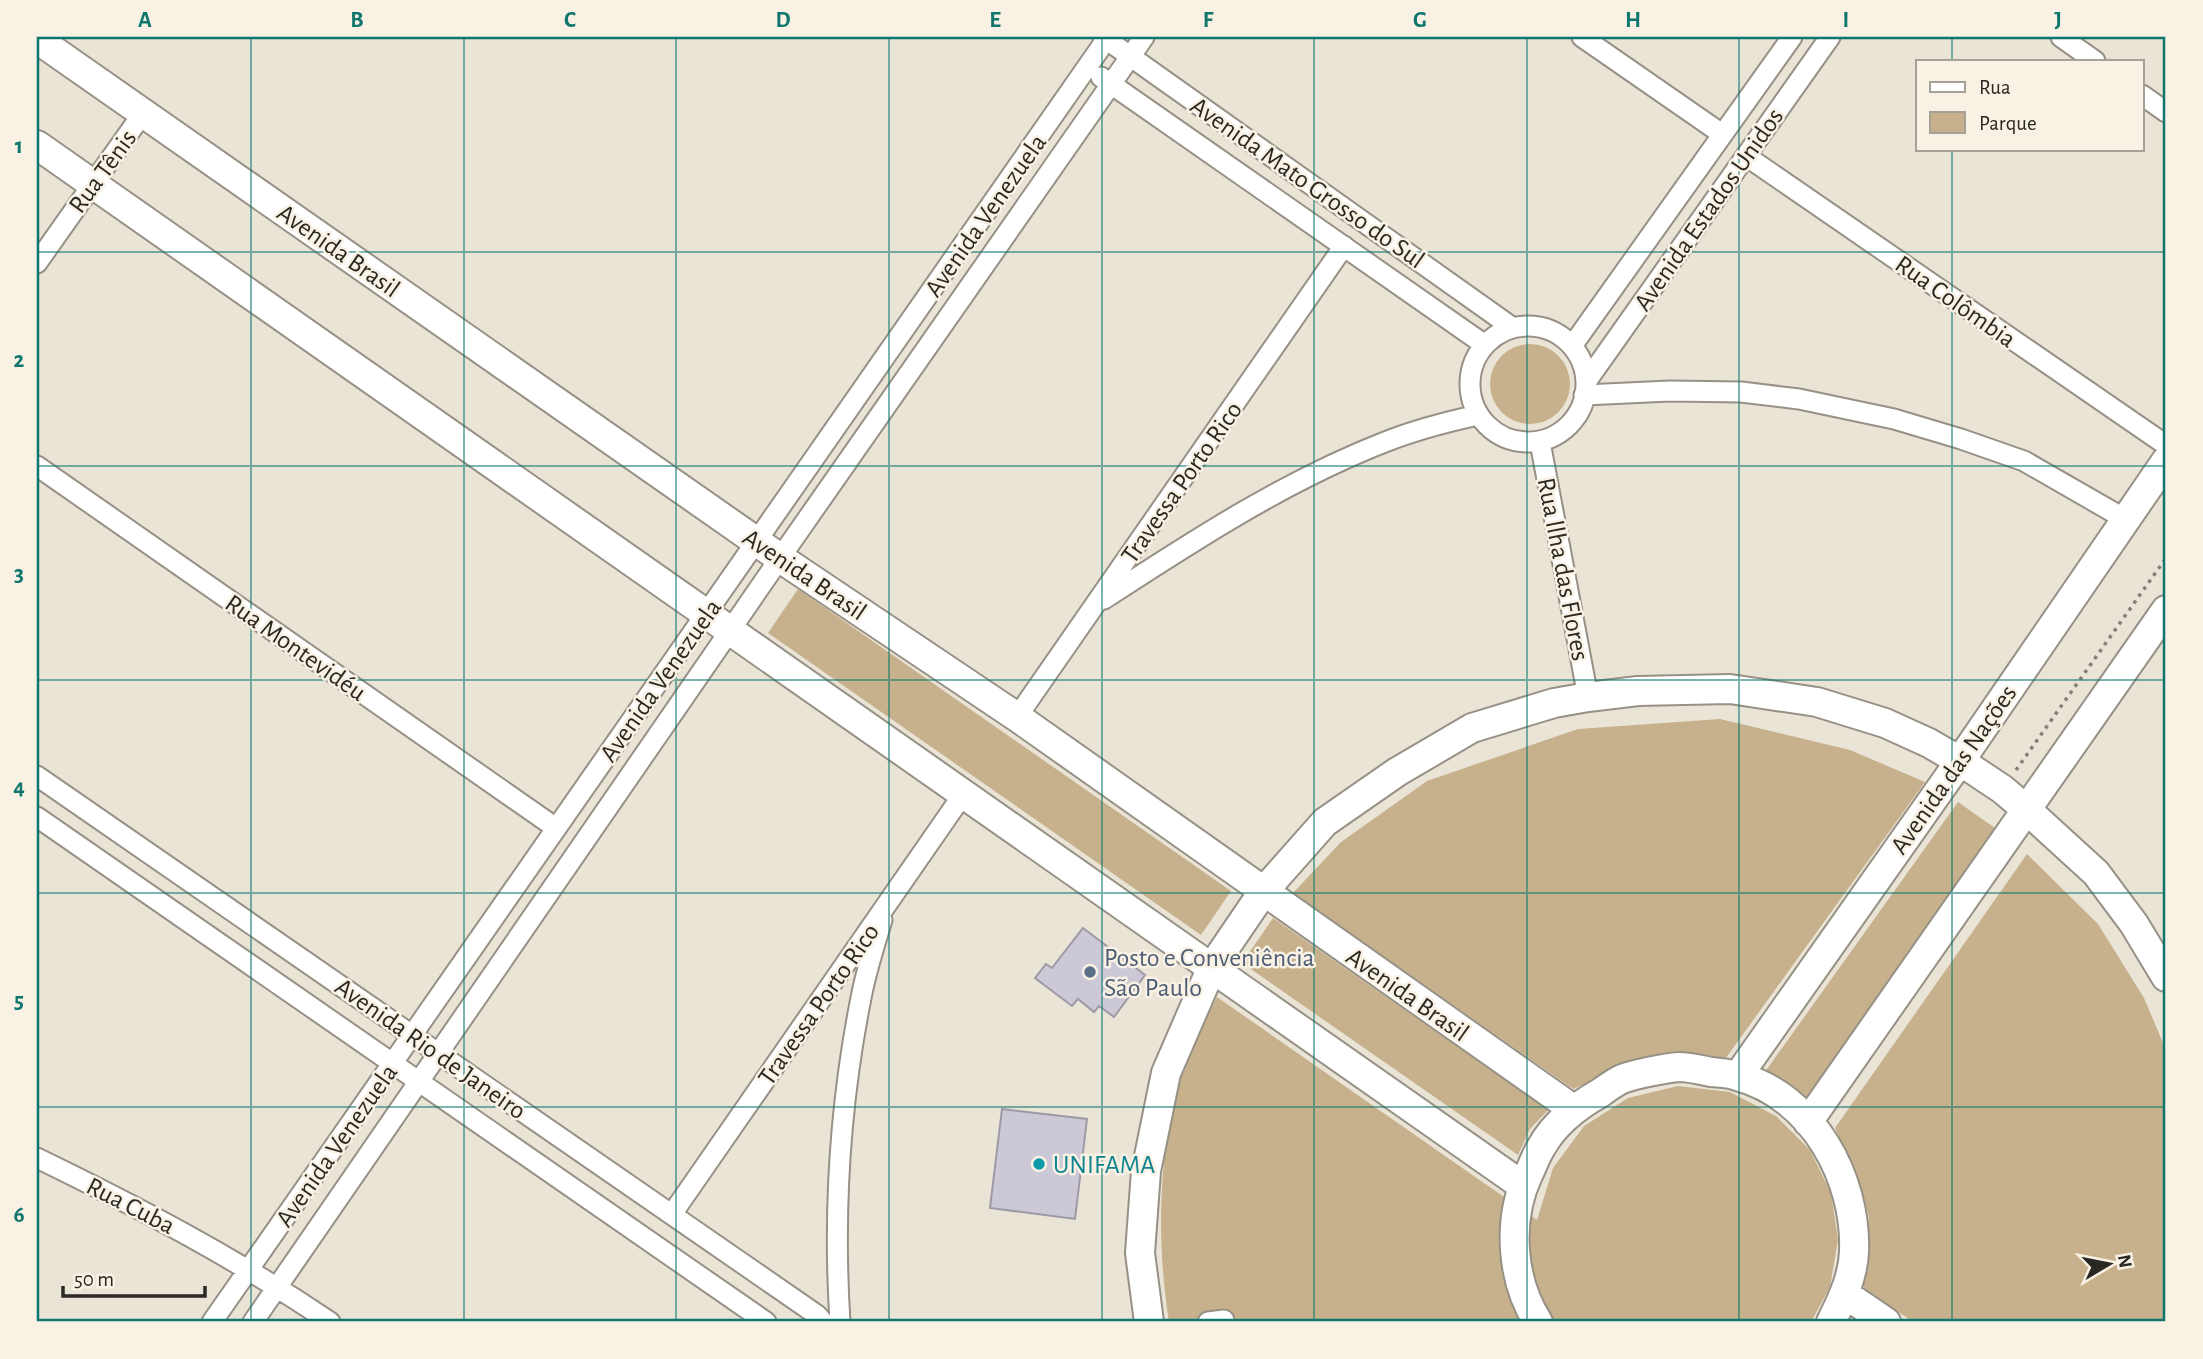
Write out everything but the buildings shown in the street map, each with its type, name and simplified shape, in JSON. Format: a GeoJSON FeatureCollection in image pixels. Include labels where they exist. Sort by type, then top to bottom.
{"type":"FeatureCollection","features":[{"type":"Feature","properties":{"kind":"main road","name":"Avenida Brasil"},"geometry":{"type":"LineString","coordinates":[[37,39],[780,558],[1017,717],[1573,1109]]}},
{"type":"Feature","properties":{"kind":"main road"},"geometry":{"type":"LineString","coordinates":[[37,145],[1523,1186]]}},
{"type":"Feature","properties":{"kind":"main road","name":"Avenida das Nações"},"geometry":{"type":"LineString","coordinates":[[1738,1076],[1960,761],[2166,461]]}},
{"type":"Feature","properties":{"kind":"main road"},"geometry":{"type":"LineString","coordinates":[[1808,1122],[2166,610]]}},
{"type":"Feature","properties":{"kind":"main road"},"geometry":{"type":"LineString","coordinates":[[1149,1322],[1140,1253],[1146,1171],[1166,1073],[1212,967],[1263,892],[1325,822],[1396,772],[1472,728],[1554,703],[1588,697],[1638,691],[1730,689],[1818,702],[1885,723],[1960,761],[2002,789],[2027,810],[2096,873],[2134,924],[2166,977]]}},
{"type":"Feature","properties":{"kind":"main road"},"geometry":{"type":"LineString","coordinates":[[1538,1322],[1524,1292],[1517,1266],[1515,1240],[1523,1186],[1542,1144],[1573,1109],[1623,1079],[1680,1067],[1738,1076],[1770,1090],[1798,1111],[1824,1141],[1843,1176],[1853,1215],[1854,1255],[1845,1294],[1831,1322]]}},
{"type":"Feature","properties":{"kind":"main road"},"geometry":{"type":"LineString","coordinates":[[1845,1294],[1886,1322]]}},
{"type":"Feature","properties":{"kind":"street","name":"Avenida Venezuela"},"geometry":{"type":"LineString","coordinates":[[212,1322],[1087,68],[1106,37]]}},
{"type":"Feature","properties":{"kind":"street","name":"Avenida Mato Grosso do Sul"},"geometry":{"type":"LineString","coordinates":[[1106,37],[1513,328]]}},
{"type":"Feature","properties":{"kind":"street","name":"Avenida Venezuela"},"geometry":{"type":"LineString","coordinates":[[253,1322],[730,630],[1144,37]]}},
{"type":"Feature","properties":{"kind":"street"},"geometry":{"type":"LineString","coordinates":[[1582,37],[1722,134]]}},
{"type":"Feature","properties":{"kind":"street","name":"Avenida Estados Unidos"},"geometry":{"type":"LineString","coordinates":[[1572,346],[1792,37]]}},
{"type":"Feature","properties":{"kind":"street","name":"Avenida Estados Unidos"},"geometry":{"type":"LineString","coordinates":[[1585,388],[1830,37]]}},
{"type":"Feature","properties":{"kind":"street"},"geometry":{"type":"LineString","coordinates":[[2061,37],[2094,60]]}},
{"type":"Feature","properties":{"kind":"street","name":"Avenida Mato Grosso do Sul"},"geometry":{"type":"LineString","coordinates":[[1087,68],[1485,345]]}},
{"type":"Feature","properties":{"kind":"street"},"geometry":{"type":"LineString","coordinates":[[2144,96],[2166,112]]}},
{"type":"Feature","properties":{"kind":"street","name":"Rua Tênis"},"geometry":{"type":"LineString","coordinates":[[37,263],[144,113]]}},
{"type":"Feature","properties":{"kind":"street","name":"Rua Colômbia"},"geometry":{"type":"LineString","coordinates":[[1746,156],[2166,445]]}},
{"type":"Feature","properties":{"kind":"street","name":"Travessa Porto Rico"},"geometry":{"type":"LineString","coordinates":[[1017,717],[1344,246]]}},
{"type":"Feature","properties":{"kind":"street"},"geometry":{"type":"LineString","coordinates":[[1513,328],[1545,328],[1559,336],[1572,346],[1584,371],[1582,404],[1573,421],[1558,435],[1540,442],[1522,443],[1504,438],[1489,428],[1478,415],[1471,399],[1469,383],[1472,366],[1485,345],[1500,333],[1513,328]]}},
{"type":"Feature","properties":{"kind":"street"},"geometry":{"type":"LineString","coordinates":[[1585,388],[1741,392],[1799,400],[1894,419],[2024,461],[2125,519]]}},
{"type":"Feature","properties":{"kind":"street"},"geometry":{"type":"LineString","coordinates":[[1095,605],[1179,550],[1338,461],[1387,441],[1478,415]]}},
{"type":"Feature","properties":{"kind":"street","name":"Rua llha das Flores"},"geometry":{"type":"LineString","coordinates":[[1540,442],[1588,697]]}},
{"type":"Feature","properties":{"kind":"street","name":"Rua Montevidéu"},"geometry":{"type":"LineString","coordinates":[[37,466],[556,828]]}},
{"type":"Feature","properties":{"kind":"street","name":"Avenida Rio de Janeiro"},"geometry":{"type":"LineString","coordinates":[[37,776],[672,1214],[817,1315],[823,1322]]}},
{"type":"Feature","properties":{"kind":"street","name":"Travessa Porto Rico"},"geometry":{"type":"LineString","coordinates":[[672,1214],[964,793]]}},
{"type":"Feature","properties":{"kind":"street","name":"Avenida Rio de Janeiro"},"geometry":{"type":"LineString","coordinates":[[37,817],[766,1322]]}},
{"type":"Feature","properties":{"kind":"street"},"geometry":{"type":"LineString","coordinates":[[840,1322],[836,1238],[848,1074],[863,990],[886,906]]}},
{"type":"Feature","properties":{"kind":"street","name":"Rua Cuba"},"geometry":{"type":"LineString","coordinates":[[37,1158],[160,1219],[278,1287],[330,1322]]}},
{"type":"Feature","properties":{"kind":"path"},"geometry":{"type":"LineString","coordinates":[[2002,789],[2166,558]]}},
{"type":"Feature","properties":{"kind":"green space"},"geometry":{"type":"Polygon","coordinates":[[[1530,344],[1545,347],[1558,356],[1567,369],[1570,384],[1567,399],[1558,412],[1545,421],[1530,424],[1515,421],[1502,412],[1493,399],[1490,384],[1493,369],[1502,356],[1515,347],[1530,344]]]}},
{"type":"Feature","properties":{"kind":"green space"},"geometry":{"type":"Polygon","coordinates":[[[798,589],[1231,891],[1201,935],[768,633],[798,589]]]}},
{"type":"Feature","properties":{"kind":"green space"},"geometry":{"type":"Polygon","coordinates":[[[1720,719],[1850,750],[1925,782],[1723,1062],[1616,1071],[1573,1089],[1293,893],[1341,842],[1427,781],[1578,729],[1720,719]]]}},
{"type":"Feature","properties":{"kind":"green space"},"geometry":{"type":"Polygon","coordinates":[[[1958,802],[1995,828],[1806,1107],[1762,1076],[1958,802]]]}},
{"type":"Feature","properties":{"kind":"green space"},"geometry":{"type":"Polygon","coordinates":[[[2027,854],[2098,924],[2144,998],[2166,1050],[2166,1322],[1913,1322],[1863,1287],[1869,1217],[1859,1183],[1835,1128],[2027,854]]]}},
{"type":"Feature","properties":{"kind":"green space"},"geometry":{"type":"Polygon","coordinates":[[[1273,918],[1548,1110],[1530,1129],[1518,1155],[1242,963],[1273,918]]]}},
{"type":"Feature","properties":{"kind":"green space"},"geometry":{"type":"Polygon","coordinates":[[[1217,997],[1537,1220],[1553,1168],[1584,1126],[1628,1098],[1678,1086],[1730,1092],[1776,1116],[1810,1150],[1831,1193],[1838,1240],[1830,1287],[1811,1322],[1169,1322],[1162,1264],[1161,1206],[1170,1119],[1183,1067],[1217,997]]]}},
{"type":"Feature","properties":{"kind":"place","name":"Posto e Conveniência São Paulo"},"geometry":{"type":"Point","coordinates":[1090,972]}},
{"type":"Feature","properties":{"kind":"place","name":"UNIFAMA"},"geometry":{"type":"Point","coordinates":[1039,1164]}}]}
